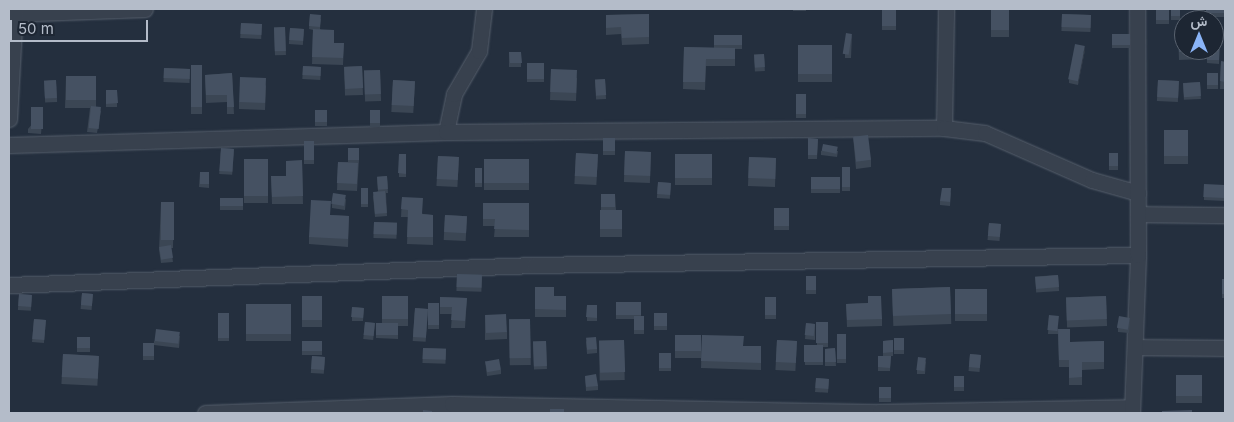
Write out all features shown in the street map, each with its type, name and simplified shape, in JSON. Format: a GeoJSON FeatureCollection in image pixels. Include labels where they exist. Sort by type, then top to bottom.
{"type":"FeatureCollection","features":[{"type":"Feature","properties":{"kind":"street"},"geometry":{"type":"LineString","coordinates":[[9,119],[13,12],[145,9]]}},
{"type":"Feature","properties":{"kind":"street"},"geometry":{"type":"LineString","coordinates":[[446,132],[454,94],[479,51],[484,9]]}},
{"type":"Feature","properties":{"kind":"street"},"geometry":{"type":"LineString","coordinates":[[944,128],[946,9]]}},
{"type":"Feature","properties":{"kind":"street"},"geometry":{"type":"LineString","coordinates":[[205,413],[452,404],[880,413],[1132,410],[1138,255],[1137,9]]}},
{"type":"Feature","properties":{"kind":"street"},"geometry":{"type":"LineString","coordinates":[[9,146],[446,132],[944,128],[986,133],[1092,180],[1138,192]]}},
{"type":"Feature","properties":{"kind":"street"},"geometry":{"type":"LineString","coordinates":[[1138,214],[1225,215]]}},
{"type":"Feature","properties":{"kind":"street"},"geometry":{"type":"LineString","coordinates":[[9,285],[534,265],[1138,255]]}},
{"type":"Feature","properties":{"kind":"street"},"geometry":{"type":"LineString","coordinates":[[1134,347],[1225,348]]}},
{"type":"Feature","properties":{"kind":"building"},"geometry":{"type":"Polygon","coordinates":[[[882,9],[896,9],[896,26],[882,26],[882,9]]]}},
{"type":"Feature","properties":{"kind":"building"},"geometry":{"type":"Polygon","coordinates":[[[991,9],[1009,9],[1009,30],[991,30],[991,9]]]}},
{"type":"Feature","properties":{"kind":"building"},"geometry":{"type":"Polygon","coordinates":[[[1156,9],[1169,9],[1169,20],[1156,20],[1156,9]]]}},
{"type":"Feature","properties":{"kind":"building"},"geometry":{"type":"Polygon","coordinates":[[[1171,9],[1180,9],[1174,10],[1174,16],[1171,16],[1171,9]]]}},
{"type":"Feature","properties":{"kind":"building"},"geometry":{"type":"Polygon","coordinates":[[[1225,9],[1225,13],[1224,10],[1206,10],[1225,9]]]}},
{"type":"Feature","properties":{"kind":"building"},"geometry":{"type":"Polygon","coordinates":[[[310,14],[321,15],[320,27],[309,26],[310,14]]]}},
{"type":"Feature","properties":{"kind":"building"},"geometry":{"type":"Polygon","coordinates":[[[649,14],[649,37],[622,38],[621,27],[606,28],[606,15],[649,14]]]}},
{"type":"Feature","properties":{"kind":"building"},"geometry":{"type":"Polygon","coordinates":[[[1062,14],[1091,15],[1091,28],[1062,27],[1062,14]]]}},
{"type":"Feature","properties":{"kind":"building"},"geometry":{"type":"Polygon","coordinates":[[[241,23],[262,24],[261,35],[240,34],[241,23]]]}},
{"type":"Feature","properties":{"kind":"building"},"geometry":{"type":"Polygon","coordinates":[[[274,27],[285,27],[286,51],[275,51],[274,27]]]}},
{"type":"Feature","properties":{"kind":"building"},"geometry":{"type":"Polygon","coordinates":[[[290,28],[304,29],[303,41],[289,40],[290,28]]]}},
{"type":"Feature","properties":{"kind":"building"},"geometry":{"type":"Polygon","coordinates":[[[313,29],[334,30],[334,43],[344,43],[343,58],[312,57],[313,29]]]}},
{"type":"Feature","properties":{"kind":"building"},"geometry":{"type":"Polygon","coordinates":[[[846,33],[852,34],[849,55],[843,54],[846,33]]]}},
{"type":"Feature","properties":{"kind":"building"},"geometry":{"type":"Polygon","coordinates":[[[1112,34],[1130,34],[1130,45],[1112,45],[1112,34]]]}},
{"type":"Feature","properties":{"kind":"building"},"geometry":{"type":"Polygon","coordinates":[[[714,35],[742,35],[742,45],[714,45],[714,35]]]}},
{"type":"Feature","properties":{"kind":"building"},"geometry":{"type":"Polygon","coordinates":[[[1075,44],[1085,46],[1078,81],[1068,79],[1075,44]]]}},
{"type":"Feature","properties":{"kind":"building"},"geometry":{"type":"Polygon","coordinates":[[[798,45],[832,45],[832,74],[798,74],[798,45]]]}},
{"type":"Feature","properties":{"kind":"building"},"geometry":{"type":"Polygon","coordinates":[[[684,47],[735,48],[735,59],[706,59],[705,82],[683,82],[684,47]]]}},
{"type":"Feature","properties":{"kind":"building"},"geometry":{"type":"Polygon","coordinates":[[[509,52],[521,52],[522,63],[510,63],[509,52]]]}},
{"type":"Feature","properties":{"kind":"building"},"geometry":{"type":"Polygon","coordinates":[[[764,54],[765,67],[755,68],[754,55],[764,54]]]}},
{"type":"Feature","properties":{"kind":"building"},"geometry":{"type":"Polygon","coordinates":[[[1221,61],[1225,62],[1225,82],[1220,81],[1221,61]]]}},
{"type":"Feature","properties":{"kind":"building"},"geometry":{"type":"Polygon","coordinates":[[[527,63],[544,63],[544,79],[527,79],[527,63]]]}},
{"type":"Feature","properties":{"kind":"building"},"geometry":{"type":"Polygon","coordinates":[[[191,65],[202,65],[202,107],[191,107],[191,65]]]}},
{"type":"Feature","properties":{"kind":"building"},"geometry":{"type":"Polygon","coordinates":[[[303,66],[321,67],[321,76],[303,75],[303,66]]]}},
{"type":"Feature","properties":{"kind":"building"},"geometry":{"type":"Polygon","coordinates":[[[362,66],[363,88],[345,89],[344,67],[362,66]]]}},
{"type":"Feature","properties":{"kind":"building"},"geometry":{"type":"Polygon","coordinates":[[[164,68],[190,69],[190,79],[164,78],[164,68]]]}},
{"type":"Feature","properties":{"kind":"building"},"geometry":{"type":"Polygon","coordinates":[[[551,69],[577,70],[576,93],[550,92],[551,69]]]}},
{"type":"Feature","properties":{"kind":"building"},"geometry":{"type":"Polygon","coordinates":[[[380,70],[381,94],[365,95],[364,71],[380,70]]]}},
{"type":"Feature","properties":{"kind":"building"},"geometry":{"type":"Polygon","coordinates":[[[232,73],[234,107],[227,107],[227,95],[206,95],[205,75],[232,73]]]}},
{"type":"Feature","properties":{"kind":"building"},"geometry":{"type":"Polygon","coordinates":[[[1207,73],[1218,73],[1218,85],[1207,85],[1207,73]]]}},
{"type":"Feature","properties":{"kind":"building"},"geometry":{"type":"Polygon","coordinates":[[[66,76],[96,76],[96,100],[66,100],[66,76]]]}},
{"type":"Feature","properties":{"kind":"building"},"geometry":{"type":"Polygon","coordinates":[[[240,77],[266,78],[265,103],[239,102],[240,77]]]}},
{"type":"Feature","properties":{"kind":"building"},"geometry":{"type":"Polygon","coordinates":[[[605,79],[606,95],[596,96],[595,80],[605,79]]]}},
{"type":"Feature","properties":{"kind":"building"},"geometry":{"type":"Polygon","coordinates":[[[56,80],[57,98],[45,99],[44,81],[56,80]]]}},
{"type":"Feature","properties":{"kind":"building"},"geometry":{"type":"Polygon","coordinates":[[[393,80],[415,81],[414,106],[392,105],[393,80]]]}},
{"type":"Feature","properties":{"kind":"building"},"geometry":{"type":"Polygon","coordinates":[[[1158,80],[1179,81],[1178,98],[1157,97],[1158,80]]]}},
{"type":"Feature","properties":{"kind":"building"},"geometry":{"type":"Polygon","coordinates":[[[1200,82],[1201,96],[1184,97],[1183,83],[1200,82]]]}},
{"type":"Feature","properties":{"kind":"building"},"geometry":{"type":"Polygon","coordinates":[[[106,90],[117,90],[118,103],[106,104],[106,90]]]}},
{"type":"Feature","properties":{"kind":"building"},"geometry":{"type":"Polygon","coordinates":[[[796,94],[806,94],[806,114],[796,114],[796,94]]]}},
{"type":"Feature","properties":{"kind":"building"},"geometry":{"type":"Polygon","coordinates":[[[91,106],[101,107],[99,129],[89,128],[91,106]]]}},
{"type":"Feature","properties":{"kind":"building"},"geometry":{"type":"Polygon","coordinates":[[[31,107],[43,107],[43,129],[31,129],[31,107]]]}},
{"type":"Feature","properties":{"kind":"building"},"geometry":{"type":"Polygon","coordinates":[[[315,110],[327,110],[327,122],[315,122],[315,110]]]}},
{"type":"Feature","properties":{"kind":"building"},"geometry":{"type":"Polygon","coordinates":[[[370,110],[380,110],[380,123],[370,123],[370,110]]]}},
{"type":"Feature","properties":{"kind":"building"},"geometry":{"type":"Polygon","coordinates":[[[1164,130],[1188,130],[1188,156],[1164,156],[1164,130]]]}},
{"type":"Feature","properties":{"kind":"building"},"geometry":{"type":"Polygon","coordinates":[[[868,135],[871,160],[856,162],[853,137],[868,135]]]}},
{"type":"Feature","properties":{"kind":"building"},"geometry":{"type":"Polygon","coordinates":[[[603,138],[615,138],[615,151],[603,151],[603,138]]]}},
{"type":"Feature","properties":{"kind":"building"},"geometry":{"type":"Polygon","coordinates":[[[808,138],[818,139],[817,155],[808,155],[808,138]]]}},
{"type":"Feature","properties":{"kind":"building"},"geometry":{"type":"Polygon","coordinates":[[[304,141],[314,141],[314,160],[304,160],[304,141]]]}},
{"type":"Feature","properties":{"kind":"building"},"geometry":{"type":"Polygon","coordinates":[[[823,144],[838,147],[836,154],[822,151],[823,144]]]}},
{"type":"Feature","properties":{"kind":"building"},"geometry":{"type":"Polygon","coordinates":[[[221,148],[234,149],[232,172],[219,171],[221,148]]]}},
{"type":"Feature","properties":{"kind":"building"},"geometry":{"type":"Polygon","coordinates":[[[348,148],[359,148],[359,160],[348,160],[348,148]]]}},
{"type":"Feature","properties":{"kind":"building"},"geometry":{"type":"Polygon","coordinates":[[[625,151],[651,152],[650,176],[624,175],[625,151]]]}},
{"type":"Feature","properties":{"kind":"building"},"geometry":{"type":"Polygon","coordinates":[[[576,153],[598,154],[597,177],[575,176],[576,153]]]}},
{"type":"Feature","properties":{"kind":"building"},"geometry":{"type":"Polygon","coordinates":[[[1109,153],[1118,153],[1118,166],[1109,166],[1109,153]]]}},
{"type":"Feature","properties":{"kind":"building"},"geometry":{"type":"Polygon","coordinates":[[[399,154],[406,154],[406,174],[398,173],[399,154]]]}},
{"type":"Feature","properties":{"kind":"building"},"geometry":{"type":"Polygon","coordinates":[[[675,154],[712,154],[712,178],[675,178],[675,154]]]}},
{"type":"Feature","properties":{"kind":"building"},"geometry":{"type":"Polygon","coordinates":[[[438,156],[459,157],[458,180],[437,179],[438,156]]]}},
{"type":"Feature","properties":{"kind":"building"},"geometry":{"type":"Polygon","coordinates":[[[749,157],[776,158],[775,179],[748,178],[749,157]]]}},
{"type":"Feature","properties":{"kind":"building"},"geometry":{"type":"Polygon","coordinates":[[[244,159],[268,159],[268,196],[244,196],[244,159]]]}},
{"type":"Feature","properties":{"kind":"building"},"geometry":{"type":"Polygon","coordinates":[[[484,159],[529,159],[529,183],[484,183],[484,159]]]}},
{"type":"Feature","properties":{"kind":"building"},"geometry":{"type":"Polygon","coordinates":[[[302,160],[303,196],[272,197],[271,176],[286,176],[286,161],[302,160]]]}},
{"type":"Feature","properties":{"kind":"building"},"geometry":{"type":"Polygon","coordinates":[[[338,162],[358,163],[357,184],[337,183],[338,162]]]}},
{"type":"Feature","properties":{"kind":"building"},"geometry":{"type":"Polygon","coordinates":[[[842,167],[850,167],[850,187],[842,187],[842,167]]]}},
{"type":"Feature","properties":{"kind":"building"},"geometry":{"type":"Polygon","coordinates":[[[475,168],[482,168],[482,183],[475,183],[475,168]]]}},
{"type":"Feature","properties":{"kind":"building"},"geometry":{"type":"Polygon","coordinates":[[[200,172],[209,172],[209,184],[200,184],[200,172]]]}},
{"type":"Feature","properties":{"kind":"building"},"geometry":{"type":"Polygon","coordinates":[[[387,176],[388,189],[378,190],[377,177],[387,176]]]}},
{"type":"Feature","properties":{"kind":"building"},"geometry":{"type":"Polygon","coordinates":[[[811,177],[840,177],[840,189],[811,189],[811,177]]]}},
{"type":"Feature","properties":{"kind":"building"},"geometry":{"type":"Polygon","coordinates":[[[658,182],[671,183],[670,195],[657,194],[658,182]]]}},
{"type":"Feature","properties":{"kind":"building"},"geometry":{"type":"Polygon","coordinates":[[[1204,184],[1225,185],[1224,198],[1203,197],[1204,184]]]}},
{"type":"Feature","properties":{"kind":"building"},"geometry":{"type":"Polygon","coordinates":[[[361,188],[368,188],[368,204],[361,204],[361,188]]]}},
{"type":"Feature","properties":{"kind":"building"},"geometry":{"type":"Polygon","coordinates":[[[942,188],[951,188],[950,202],[940,201],[942,188]]]}},
{"type":"Feature","properties":{"kind":"building"},"geometry":{"type":"Polygon","coordinates":[[[385,191],[387,213],[375,214],[373,192],[385,191]]]}},
{"type":"Feature","properties":{"kind":"building"},"geometry":{"type":"Polygon","coordinates":[[[333,193],[346,195],[344,206],[331,204],[333,193]]]}},
{"type":"Feature","properties":{"kind":"building"},"geometry":{"type":"Polygon","coordinates":[[[601,194],[615,194],[615,207],[601,207],[601,194]]]}},
{"type":"Feature","properties":{"kind":"building"},"geometry":{"type":"Polygon","coordinates":[[[402,197],[423,198],[422,214],[433,215],[433,237],[407,237],[408,210],[401,209],[402,197]]]}},
{"type":"Feature","properties":{"kind":"building"},"geometry":{"type":"Polygon","coordinates":[[[220,198],[243,198],[243,206],[220,206],[220,198]]]}},
{"type":"Feature","properties":{"kind":"building"},"geometry":{"type":"Polygon","coordinates":[[[311,200],[331,201],[330,215],[349,216],[348,239],[309,237],[311,200]]]}},
{"type":"Feature","properties":{"kind":"building"},"geometry":{"type":"Polygon","coordinates":[[[161,202],[174,202],[174,240],[161,240],[161,202]]]}},
{"type":"Feature","properties":{"kind":"building"},"geometry":{"type":"Polygon","coordinates":[[[483,203],[529,203],[529,230],[494,229],[495,219],[483,219],[483,203]]]}},
{"type":"Feature","properties":{"kind":"building"},"geometry":{"type":"Polygon","coordinates":[[[774,208],[789,208],[789,226],[774,226],[774,208]]]}},
{"type":"Feature","properties":{"kind":"building"},"geometry":{"type":"Polygon","coordinates":[[[600,210],[622,210],[622,229],[600,229],[600,210]]]}},
{"type":"Feature","properties":{"kind":"building"},"geometry":{"type":"Polygon","coordinates":[[[445,215],[467,216],[466,233],[444,232],[445,215]]]}},
{"type":"Feature","properties":{"kind":"building"},"geometry":{"type":"Polygon","coordinates":[[[374,222],[397,223],[397,235],[374,234],[374,222]]]}},
{"type":"Feature","properties":{"kind":"building"},"geometry":{"type":"Polygon","coordinates":[[[989,223],[1001,224],[1000,237],[988,236],[989,223]]]}},
{"type":"Feature","properties":{"kind":"building"},"geometry":{"type":"Polygon","coordinates":[[[171,245],[173,258],[161,260],[159,247],[171,245]]]}},
{"type":"Feature","properties":{"kind":"building"},"geometry":{"type":"Polygon","coordinates":[[[457,274],[482,275],[482,288],[457,287],[457,274]]]}},
{"type":"Feature","properties":{"kind":"building"},"geometry":{"type":"Polygon","coordinates":[[[1058,275],[1059,287],[1036,289],[1035,277],[1058,275]]]}},
{"type":"Feature","properties":{"kind":"building"},"geometry":{"type":"Polygon","coordinates":[[[806,276],[816,276],[816,290],[806,290],[806,276]]]}},
{"type":"Feature","properties":{"kind":"building"},"geometry":{"type":"Polygon","coordinates":[[[1222,279],[1225,279],[1225,294],[1222,294],[1222,279]]]}},
{"type":"Feature","properties":{"kind":"building"},"geometry":{"type":"Polygon","coordinates":[[[535,287],[554,287],[554,296],[566,296],[566,310],[535,309],[535,287]]]}},
{"type":"Feature","properties":{"kind":"building"},"geometry":{"type":"Polygon","coordinates":[[[950,287],[951,314],[893,316],[892,289],[950,287]]]}},
{"type":"Feature","properties":{"kind":"building"},"geometry":{"type":"Polygon","coordinates":[[[955,289],[987,289],[987,314],[955,314],[955,289]]]}},
{"type":"Feature","properties":{"kind":"building"},"geometry":{"type":"Polygon","coordinates":[[[82,293],[93,294],[92,306],[81,305],[82,293]]]}},
{"type":"Feature","properties":{"kind":"building"},"geometry":{"type":"Polygon","coordinates":[[[19,294],[32,295],[31,307],[18,306],[19,294]]]}},
{"type":"Feature","properties":{"kind":"building"},"geometry":{"type":"Polygon","coordinates":[[[302,296],[322,296],[322,320],[302,320],[302,296]]]}},
{"type":"Feature","properties":{"kind":"building"},"geometry":{"type":"Polygon","coordinates":[[[382,296],[408,296],[408,319],[382,319],[382,296]]]}},
{"type":"Feature","properties":{"kind":"building"},"geometry":{"type":"Polygon","coordinates":[[[868,296],[881,296],[882,319],[847,320],[846,304],[868,303],[868,296]]]}},
{"type":"Feature","properties":{"kind":"building"},"geometry":{"type":"Polygon","coordinates":[[[1106,296],[1107,319],[1067,320],[1066,297],[1106,296]]]}},
{"type":"Feature","properties":{"kind":"building"},"geometry":{"type":"Polygon","coordinates":[[[440,297],[467,298],[465,321],[451,320],[452,307],[440,307],[440,297]]]}},
{"type":"Feature","properties":{"kind":"building"},"geometry":{"type":"Polygon","coordinates":[[[765,297],[776,297],[776,315],[765,315],[765,297]]]}},
{"type":"Feature","properties":{"kind":"building"},"geometry":{"type":"Polygon","coordinates":[[[616,302],[641,302],[641,315],[616,315],[616,302]]]}},
{"type":"Feature","properties":{"kind":"building"},"geometry":{"type":"Polygon","coordinates":[[[428,303],[439,303],[439,325],[428,325],[428,303]]]}},
{"type":"Feature","properties":{"kind":"building"},"geometry":{"type":"Polygon","coordinates":[[[246,304],[291,304],[291,334],[246,334],[246,304]]]}},
{"type":"Feature","properties":{"kind":"building"},"geometry":{"type":"Polygon","coordinates":[[[587,305],[597,305],[597,318],[586,317],[587,305]]]}},
{"type":"Feature","properties":{"kind":"building"},"geometry":{"type":"Polygon","coordinates":[[[352,307],[364,308],[363,318],[351,317],[352,307]]]}},
{"type":"Feature","properties":{"kind":"building"},"geometry":{"type":"Polygon","coordinates":[[[415,308],[428,309],[426,338],[413,337],[415,308]]]}},
{"type":"Feature","properties":{"kind":"building"},"geometry":{"type":"Polygon","coordinates":[[[218,313],[229,313],[229,338],[218,338],[218,313]]]}},
{"type":"Feature","properties":{"kind":"building"},"geometry":{"type":"Polygon","coordinates":[[[654,313],[667,313],[667,326],[654,326],[654,313]]]}},
{"type":"Feature","properties":{"kind":"building"},"geometry":{"type":"Polygon","coordinates":[[[506,314],[507,332],[486,333],[485,315],[506,314]]]}},
{"type":"Feature","properties":{"kind":"building"},"geometry":{"type":"Polygon","coordinates":[[[1049,315],[1059,316],[1057,331],[1047,330],[1049,315]]]}},
{"type":"Feature","properties":{"kind":"building"},"geometry":{"type":"Polygon","coordinates":[[[634,316],[644,316],[644,330],[634,330],[634,316]]]}},
{"type":"Feature","properties":{"kind":"building"},"geometry":{"type":"Polygon","coordinates":[[[1119,316],[1130,318],[1128,330],[1117,328],[1119,316]]]}},
{"type":"Feature","properties":{"kind":"building"},"geometry":{"type":"Polygon","coordinates":[[[34,319],[46,320],[44,340],[32,339],[34,319]]]}},
{"type":"Feature","properties":{"kind":"building"},"geometry":{"type":"Polygon","coordinates":[[[509,319],[530,319],[531,358],[510,358],[509,319]]]}},
{"type":"Feature","properties":{"kind":"building"},"geometry":{"type":"Polygon","coordinates":[[[365,322],[375,323],[374,336],[364,335],[365,322]]]}},
{"type":"Feature","properties":{"kind":"building"},"geometry":{"type":"Polygon","coordinates":[[[816,322],[828,322],[828,343],[816,343],[816,322]]]}},
{"type":"Feature","properties":{"kind":"building"},"geometry":{"type":"Polygon","coordinates":[[[376,323],[398,323],[398,335],[376,335],[376,323]]]}},
{"type":"Feature","properties":{"kind":"building"},"geometry":{"type":"Polygon","coordinates":[[[806,323],[815,324],[814,336],[805,335],[806,323]]]}},
{"type":"Feature","properties":{"kind":"building"},"geometry":{"type":"Polygon","coordinates":[[[156,329],[180,332],[178,344],[155,341],[156,329]]]}},
{"type":"Feature","properties":{"kind":"building"},"geometry":{"type":"Polygon","coordinates":[[[1058,329],[1070,329],[1070,342],[1104,341],[1104,362],[1082,362],[1082,377],[1069,378],[1069,360],[1059,360],[1058,329]]]}},
{"type":"Feature","properties":{"kind":"building"},"geometry":{"type":"Polygon","coordinates":[[[837,334],[846,334],[846,359],[837,359],[837,334]]]}},
{"type":"Feature","properties":{"kind":"building"},"geometry":{"type":"Polygon","coordinates":[[[675,335],[701,335],[701,351],[675,351],[675,335]]]}},
{"type":"Feature","properties":{"kind":"building"},"geometry":{"type":"Polygon","coordinates":[[[702,335],[744,336],[743,346],[761,346],[761,363],[701,361],[702,335]]]}},
{"type":"Feature","properties":{"kind":"building"},"geometry":{"type":"Polygon","coordinates":[[[77,337],[90,337],[90,348],[77,348],[77,337]]]}},
{"type":"Feature","properties":{"kind":"building"},"geometry":{"type":"Polygon","coordinates":[[[596,337],[597,349],[587,350],[586,338],[596,337]]]}},
{"type":"Feature","properties":{"kind":"building"},"geometry":{"type":"Polygon","coordinates":[[[894,338],[904,338],[904,350],[894,350],[894,338]]]}},
{"type":"Feature","properties":{"kind":"building"},"geometry":{"type":"Polygon","coordinates":[[[624,340],[625,372],[600,373],[599,341],[624,340]]]}},
{"type":"Feature","properties":{"kind":"building"},"geometry":{"type":"Polygon","coordinates":[[[777,340],[797,341],[796,363],[776,362],[777,340]]]}},
{"type":"Feature","properties":{"kind":"building"},"geometry":{"type":"Polygon","coordinates":[[[893,340],[893,352],[883,353],[883,341],[893,340]]]}},
{"type":"Feature","properties":{"kind":"building"},"geometry":{"type":"Polygon","coordinates":[[[302,341],[322,341],[322,351],[302,351],[302,341]]]}},
{"type":"Feature","properties":{"kind":"building"},"geometry":{"type":"Polygon","coordinates":[[[533,341],[546,341],[547,366],[534,366],[533,341]]]}},
{"type":"Feature","properties":{"kind":"building"},"geometry":{"type":"Polygon","coordinates":[[[143,343],[154,343],[154,356],[143,356],[143,343]]]}},
{"type":"Feature","properties":{"kind":"building"},"geometry":{"type":"Polygon","coordinates":[[[804,345],[823,345],[823,362],[804,362],[804,345]]]}},
{"type":"Feature","properties":{"kind":"building"},"geometry":{"type":"Polygon","coordinates":[[[423,348],[446,349],[446,360],[423,359],[423,348]]]}},
{"type":"Feature","properties":{"kind":"building"},"geometry":{"type":"Polygon","coordinates":[[[835,348],[836,362],[825,362],[825,349],[835,348]]]}},
{"type":"Feature","properties":{"kind":"building"},"geometry":{"type":"Polygon","coordinates":[[[659,353],[671,353],[671,368],[659,368],[659,353]]]}},
{"type":"Feature","properties":{"kind":"building"},"geometry":{"type":"Polygon","coordinates":[[[63,354],[99,356],[98,379],[62,377],[63,354]]]}},
{"type":"Feature","properties":{"kind":"building"},"geometry":{"type":"Polygon","coordinates":[[[970,354],[981,355],[980,368],[969,367],[970,354]]]}},
{"type":"Feature","properties":{"kind":"building"},"geometry":{"type":"Polygon","coordinates":[[[312,356],[325,357],[324,370],[311,369],[312,356]]]}},
{"type":"Feature","properties":{"kind":"building"},"geometry":{"type":"Polygon","coordinates":[[[878,356],[891,356],[890,368],[878,367],[878,356]]]}},
{"type":"Feature","properties":{"kind":"building"},"geometry":{"type":"Polygon","coordinates":[[[918,357],[926,358],[924,371],[916,370],[918,357]]]}},
{"type":"Feature","properties":{"kind":"building"},"geometry":{"type":"Polygon","coordinates":[[[499,359],[501,370],[487,372],[485,361],[499,359]]]}},
{"type":"Feature","properties":{"kind":"building"},"geometry":{"type":"Polygon","coordinates":[[[596,374],[598,386],[586,387],[585,376],[596,374]]]}},
{"type":"Feature","properties":{"kind":"building"},"geometry":{"type":"Polygon","coordinates":[[[1176,375],[1202,375],[1202,396],[1176,396],[1176,375]]]}},
{"type":"Feature","properties":{"kind":"building"},"geometry":{"type":"Polygon","coordinates":[[[954,376],[964,376],[964,387],[954,387],[954,376]]]}},
{"type":"Feature","properties":{"kind":"building"},"geometry":{"type":"Polygon","coordinates":[[[816,378],[829,379],[828,389],[815,388],[816,378]]]}},
{"type":"Feature","properties":{"kind":"building"},"geometry":{"type":"Polygon","coordinates":[[[1225,383],[1225,400],[1224,400],[1225,383]]]}},
{"type":"Feature","properties":{"kind":"building"},"geometry":{"type":"Polygon","coordinates":[[[879,387],[891,387],[891,398],[879,398],[879,387]]]}},
{"type":"Feature","properties":{"kind":"building"},"geometry":{"type":"Polygon","coordinates":[[[550,409],[564,409],[564,413],[550,413],[550,409]]]}},
{"type":"Feature","properties":{"kind":"building"},"geometry":{"type":"Polygon","coordinates":[[[423,410],[432,411],[432,413],[423,413],[423,410]]]}},
{"type":"Feature","properties":{"kind":"building"},"geometry":{"type":"Polygon","coordinates":[[[1192,410],[1192,413],[1162,413],[1162,411],[1192,410]]]}}]}
